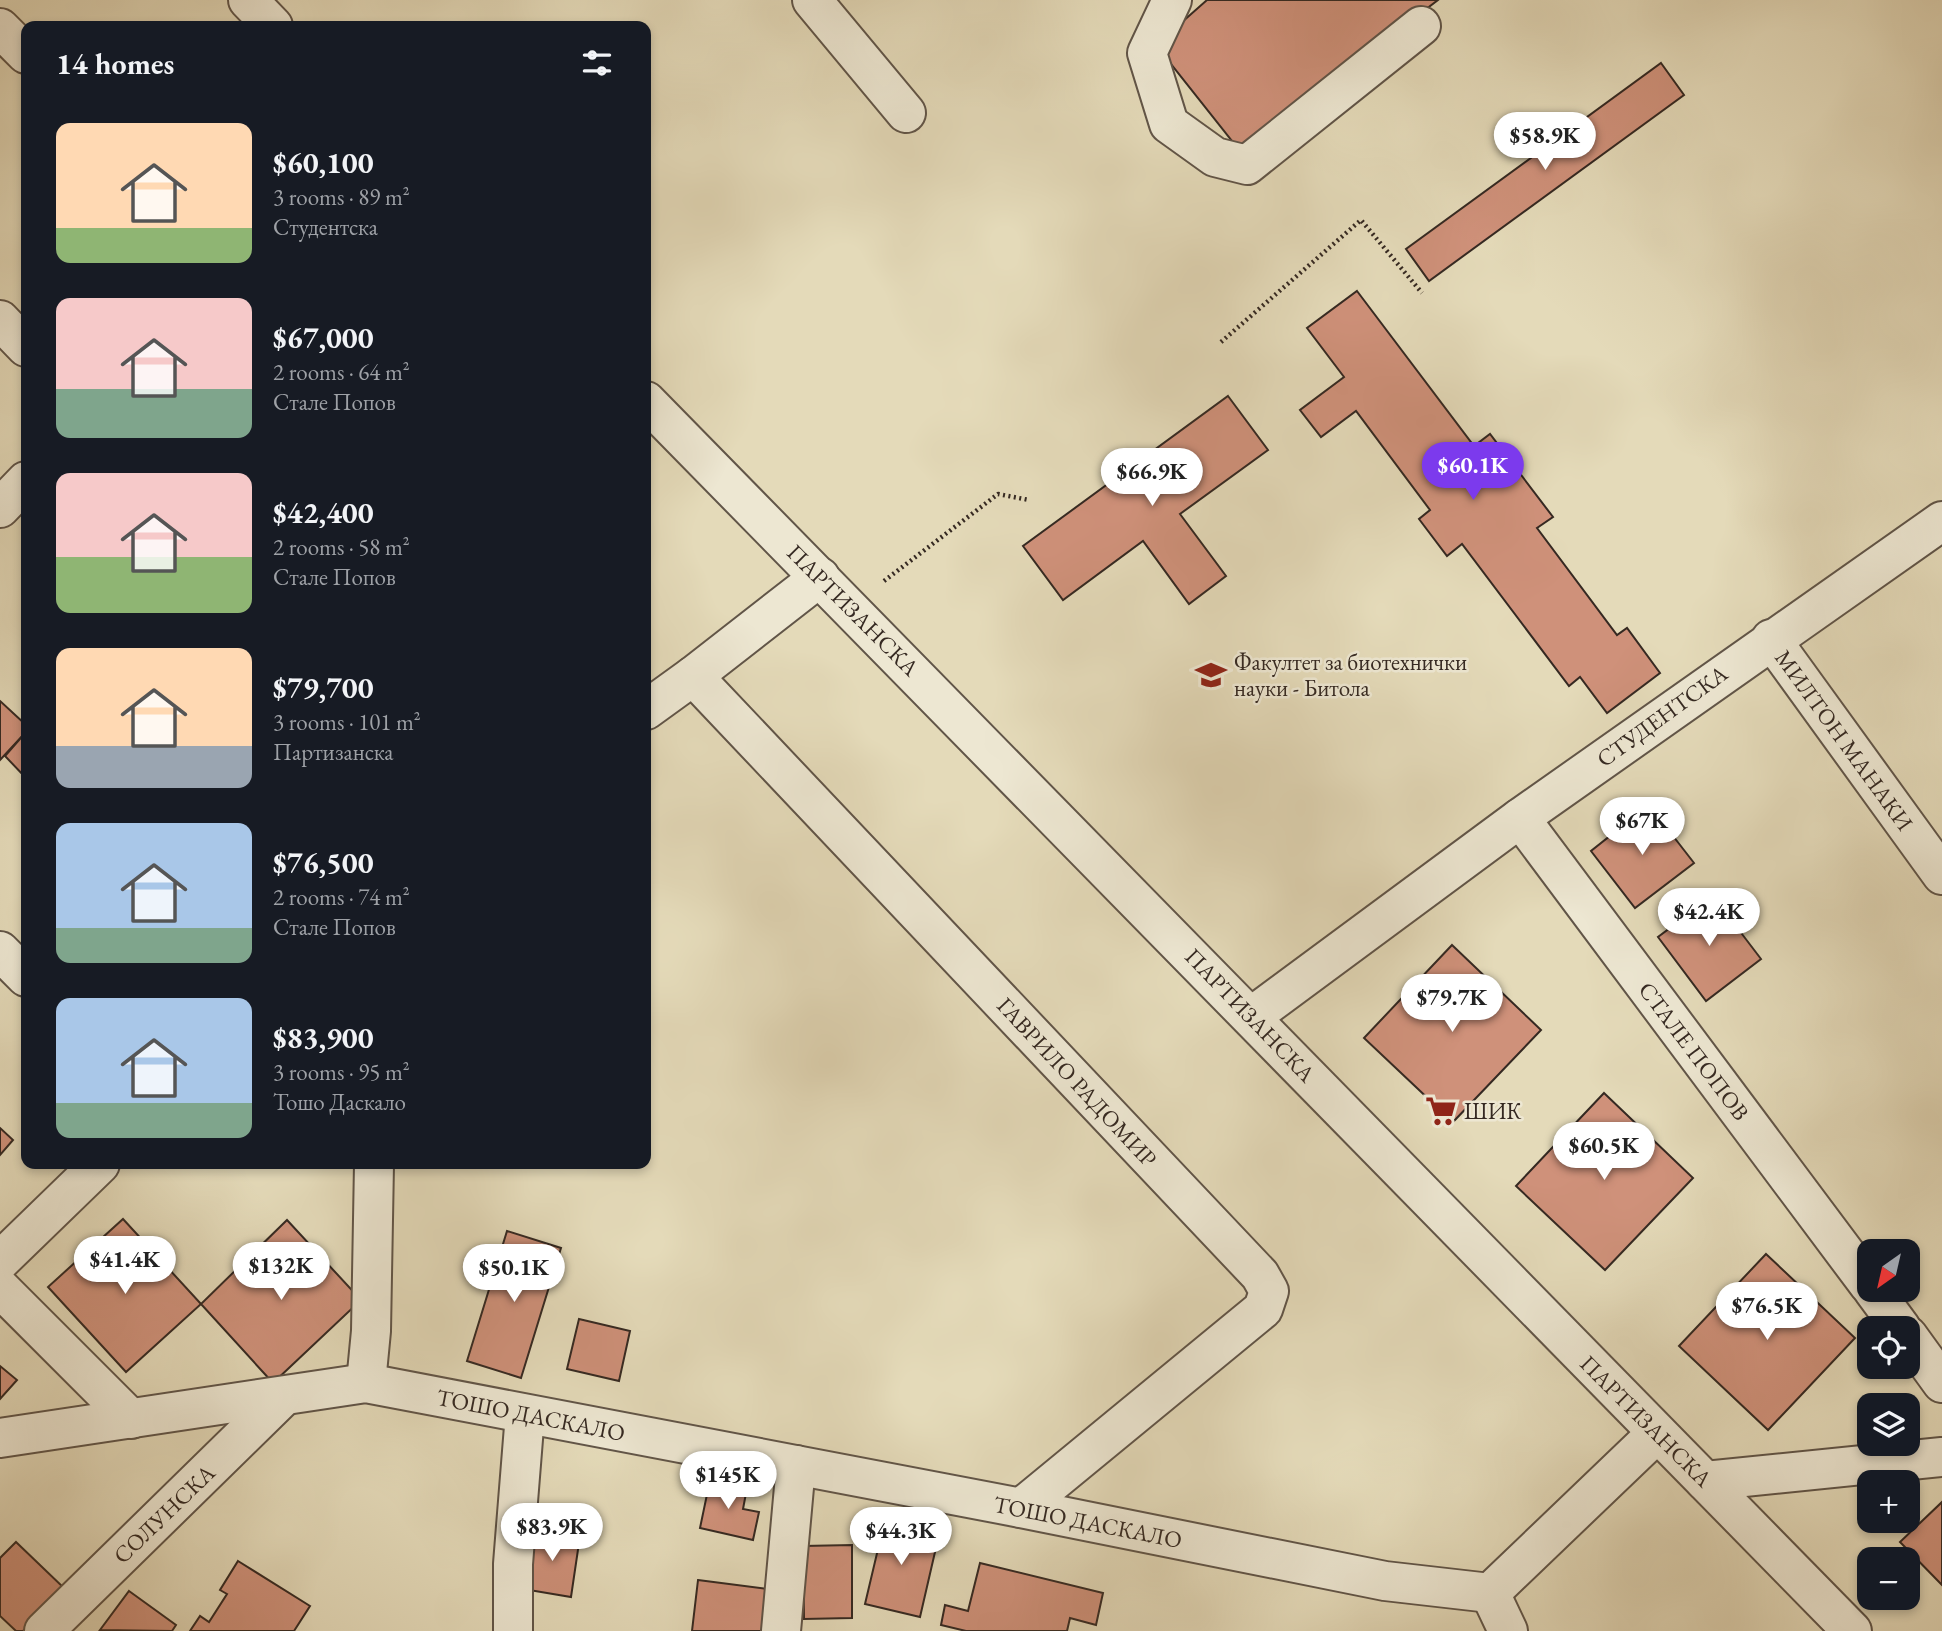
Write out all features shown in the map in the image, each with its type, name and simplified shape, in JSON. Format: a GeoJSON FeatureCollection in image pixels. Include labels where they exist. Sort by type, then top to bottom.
{"type":"FeatureCollection","features":[{"type":"Feature","properties":{"kind":"street"},"geometry":{"type":"LineString","coordinates":[[1172,0],[1147,52],[1169,124],[1215,158],[1247,165],[1421,26]]}},
{"type":"Feature","properties":{"kind":"street"},"geometry":{"type":"LineString","coordinates":[[823,4],[906,113]]}},
{"type":"Feature","properties":{"kind":"street"},"geometry":{"type":"LineString","coordinates":[[0,28],[21,49]]}},
{"type":"Feature","properties":{"kind":"street"},"geometry":{"type":"LineString","coordinates":[[0,320],[21,342]]}},
{"type":"Feature","properties":{"kind":"street","name":"ПАРТИЗАНСКА"},"geometry":{"type":"LineString","coordinates":[[651,406],[1852,1631]]}},
{"type":"Feature","properties":{"kind":"street"},"geometry":{"type":"LineString","coordinates":[[0,508],[21,486]]}},
{"type":"Feature","properties":{"kind":"street","name":"СТУДЕНТСКА"},"geometry":{"type":"LineString","coordinates":[[1251,1017],[1520,818],[1770,639],[1942,521]]}},
{"type":"Feature","properties":{"kind":"street"},"geometry":{"type":"LineString","coordinates":[[651,706],[820,577]]}},
{"type":"Feature","properties":{"kind":"street","name":"МИЛТОН МАНАКИ"},"geometry":{"type":"LineString","coordinates":[[1770,639],[1942,876]]}},
{"type":"Feature","properties":{"kind":"street","name":"ГАВРИЛО РАДОМИР"},"geometry":{"type":"LineString","coordinates":[[692,676],[1261,1275],[1269,1291],[1263,1309],[1021,1508]]}},
{"type":"Feature","properties":{"kind":"street","name":"СТАЛЕ ПОПОВ"},"geometry":{"type":"LineString","coordinates":[[1520,818],[1857,1269]]}},
{"type":"Feature","properties":{"kind":"street"},"geometry":{"type":"LineString","coordinates":[[0,951],[21,973]]}},
{"type":"Feature","properties":{"kind":"street"},"geometry":{"type":"LineString","coordinates":[[0,1261],[95,1169]]}},
{"type":"Feature","properties":{"kind":"street"},"geometry":{"type":"LineString","coordinates":[[0,1438],[366,1383],[371,1331],[374,1169]]}},
{"type":"Feature","properties":{"kind":"street"},"geometry":{"type":"LineString","coordinates":[[0,1288],[131,1419]]}},
{"type":"Feature","properties":{"kind":"street"},"geometry":{"type":"LineString","coordinates":[[1920,1353],[1942,1383]]}},
{"type":"Feature","properties":{"kind":"street","name":"ТОШО ДАСКАЛО"},"geometry":{"type":"LineString","coordinates":[[366,1383],[1021,1508],[1385,1581],[1490,1593]]}},
{"type":"Feature","properties":{"kind":"street","name":"СОЛУНСКА"},"geometry":{"type":"LineString","coordinates":[[44,1631],[284,1396]]}},
{"type":"Feature","properties":{"kind":"street"},"geometry":{"type":"LineString","coordinates":[[513,1631],[513,1564],[525,1414]]}},
{"type":"Feature","properties":{"kind":"street"},"geometry":{"type":"LineString","coordinates":[[1508,1631],[1490,1593],[1657,1433]]}},
{"type":"Feature","properties":{"kind":"street"},"geometry":{"type":"LineString","coordinates":[[1705,1481],[1942,1457]]}},
{"type":"Feature","properties":{"kind":"street"},"geometry":{"type":"LineString","coordinates":[[781,1631],[796,1465]]}},
{"type":"Feature","properties":{"kind":"path"},"geometry":{"type":"LineString","coordinates":[[1221,342],[1362,220],[1422,293]]}},
{"type":"Feature","properties":{"kind":"path"},"geometry":{"type":"LineString","coordinates":[[884,581],[998,494],[1029,500]]}},
{"type":"Feature","properties":{"kind":"building"},"geometry":{"type":"Polygon","coordinates":[[[1207,0],[1438,0],[1240,151],[1156,45],[1207,0]]]}},
{"type":"Feature","properties":{"kind":"building"},"geometry":{"type":"Polygon","coordinates":[[[1661,63],[1684,95],[1429,281],[1406,249],[1661,63]]]}},
{"type":"Feature","properties":{"kind":"building"},"geometry":{"type":"Polygon","coordinates":[[[1357,291],[1474,446],[1490,434],[1553,517],[1537,528],[1617,635],[1627,628],[1660,673],[1607,713],[1580,677],[1569,686],[1462,544],[1447,556],[1419,519],[1430,510],[1356,411],[1321,437],[1300,410],[1344,377],[1307,328],[1357,291]]]}},
{"type":"Feature","properties":{"kind":"building"},"geometry":{"type":"Polygon","coordinates":[[[1228,396],[1268,450],[1180,514],[1226,576],[1189,604],[1143,541],[1063,600],[1023,546],[1228,396]]]}},
{"type":"Feature","properties":{"kind":"building"},"geometry":{"type":"Polygon","coordinates":[[[0,701],[21,720],[21,737],[0,760],[0,701]]]}},
{"type":"Feature","properties":{"kind":"building"},"geometry":{"type":"Polygon","coordinates":[[[21,738],[21,773],[5,756],[21,738]]]}},
{"type":"Feature","properties":{"kind":"building"},"geometry":{"type":"Polygon","coordinates":[[[1649,805],[1694,863],[1635,908],[1591,851],[1649,805]]]}},
{"type":"Feature","properties":{"kind":"building"},"geometry":{"type":"Polygon","coordinates":[[[1713,896],[1761,959],[1706,1001],[1658,937],[1713,896]]]}},
{"type":"Feature","properties":{"kind":"building"},"geometry":{"type":"Polygon","coordinates":[[[1452,945],[1541,1030],[1453,1122],[1364,1038],[1452,945]]]}},
{"type":"Feature","properties":{"kind":"building"},"geometry":{"type":"Polygon","coordinates":[[[1604,1093],[1693,1178],[1605,1270],[1516,1186],[1604,1093]]]}},
{"type":"Feature","properties":{"kind":"building"},"geometry":{"type":"Polygon","coordinates":[[[0,1128],[13,1140],[0,1155],[0,1128]]]}},
{"type":"Feature","properties":{"kind":"building"},"geometry":{"type":"Polygon","coordinates":[[[123,1219],[201,1304],[126,1372],[48,1287],[123,1219]]]}},
{"type":"Feature","properties":{"kind":"building"},"geometry":{"type":"Polygon","coordinates":[[[287,1220],[361,1300],[273,1383],[201,1304],[287,1220]]]}},
{"type":"Feature","properties":{"kind":"building"},"geometry":{"type":"Polygon","coordinates":[[[507,1231],[561,1248],[521,1378],[467,1361],[507,1231]]]}},
{"type":"Feature","properties":{"kind":"building"},"geometry":{"type":"Polygon","coordinates":[[[1766,1254],[1855,1338],[1768,1430],[1679,1346],[1766,1254]]]}},
{"type":"Feature","properties":{"kind":"building"},"geometry":{"type":"Polygon","coordinates":[[[579,1319],[630,1331],[619,1381],[567,1369],[579,1319]]]}},
{"type":"Feature","properties":{"kind":"building"},"geometry":{"type":"Polygon","coordinates":[[[0,1366],[17,1380],[0,1399],[0,1366]]]}},
{"type":"Feature","properties":{"kind":"building"},"geometry":{"type":"Polygon","coordinates":[[[710,1480],[747,1488],[743,1509],[759,1512],[753,1540],[700,1528],[710,1480]]]}},
{"type":"Feature","properties":{"kind":"building"},"geometry":{"type":"Polygon","coordinates":[[[1942,1502],[1942,1585],[1920,1562],[1920,1547],[1905,1547],[1900,1542],[1909,1533],[1920,1533],[1920,1523],[1942,1502]]]}},
{"type":"Feature","properties":{"kind":"building"},"geometry":{"type":"Polygon","coordinates":[[[887,1511],[916,1517],[912,1533],[938,1539],[920,1617],[865,1604],[887,1511]]]}},
{"type":"Feature","properties":{"kind":"building"},"geometry":{"type":"Polygon","coordinates":[[[533,1528],[580,1536],[571,1597],[523,1589],[533,1528]]]}},
{"type":"Feature","properties":{"kind":"building"},"geometry":{"type":"Polygon","coordinates":[[[16,1542],[65,1589],[23,1631],[16,1631],[0,1616],[0,1558],[16,1542]]]}},
{"type":"Feature","properties":{"kind":"building"},"geometry":{"type":"Polygon","coordinates":[[[852,1545],[852,1618],[804,1619],[803,1546],[852,1545]]]}},
{"type":"Feature","properties":{"kind":"building"},"geometry":{"type":"Polygon","coordinates":[[[238,1561],[310,1606],[294,1631],[190,1631],[200,1616],[209,1622],[227,1594],[220,1590],[238,1561]]]}},
{"type":"Feature","properties":{"kind":"building"},"geometry":{"type":"Polygon","coordinates":[[[980,1563],[1103,1593],[1096,1625],[1070,1618],[1067,1631],[966,1631],[941,1625],[945,1605],[968,1611],[980,1563]]]}},
{"type":"Feature","properties":{"kind":"building"},"geometry":{"type":"Polygon","coordinates":[[[698,1580],[775,1590],[770,1631],[692,1631],[698,1580]]]}},
{"type":"Feature","properties":{"kind":"building"},"geometry":{"type":"Polygon","coordinates":[[[129,1591],[176,1625],[172,1631],[100,1630],[129,1591]]]}},
{"type":"Feature","properties":{"kind":"place","name":"Факултет за биотехнички науки - Битола"},"geometry":{"type":"Point","coordinates":[1211,675]}},
{"type":"Feature","properties":{"kind":"place","name":"ШИК"},"geometry":{"type":"Point","coordinates":[1441,1111]}}]}
